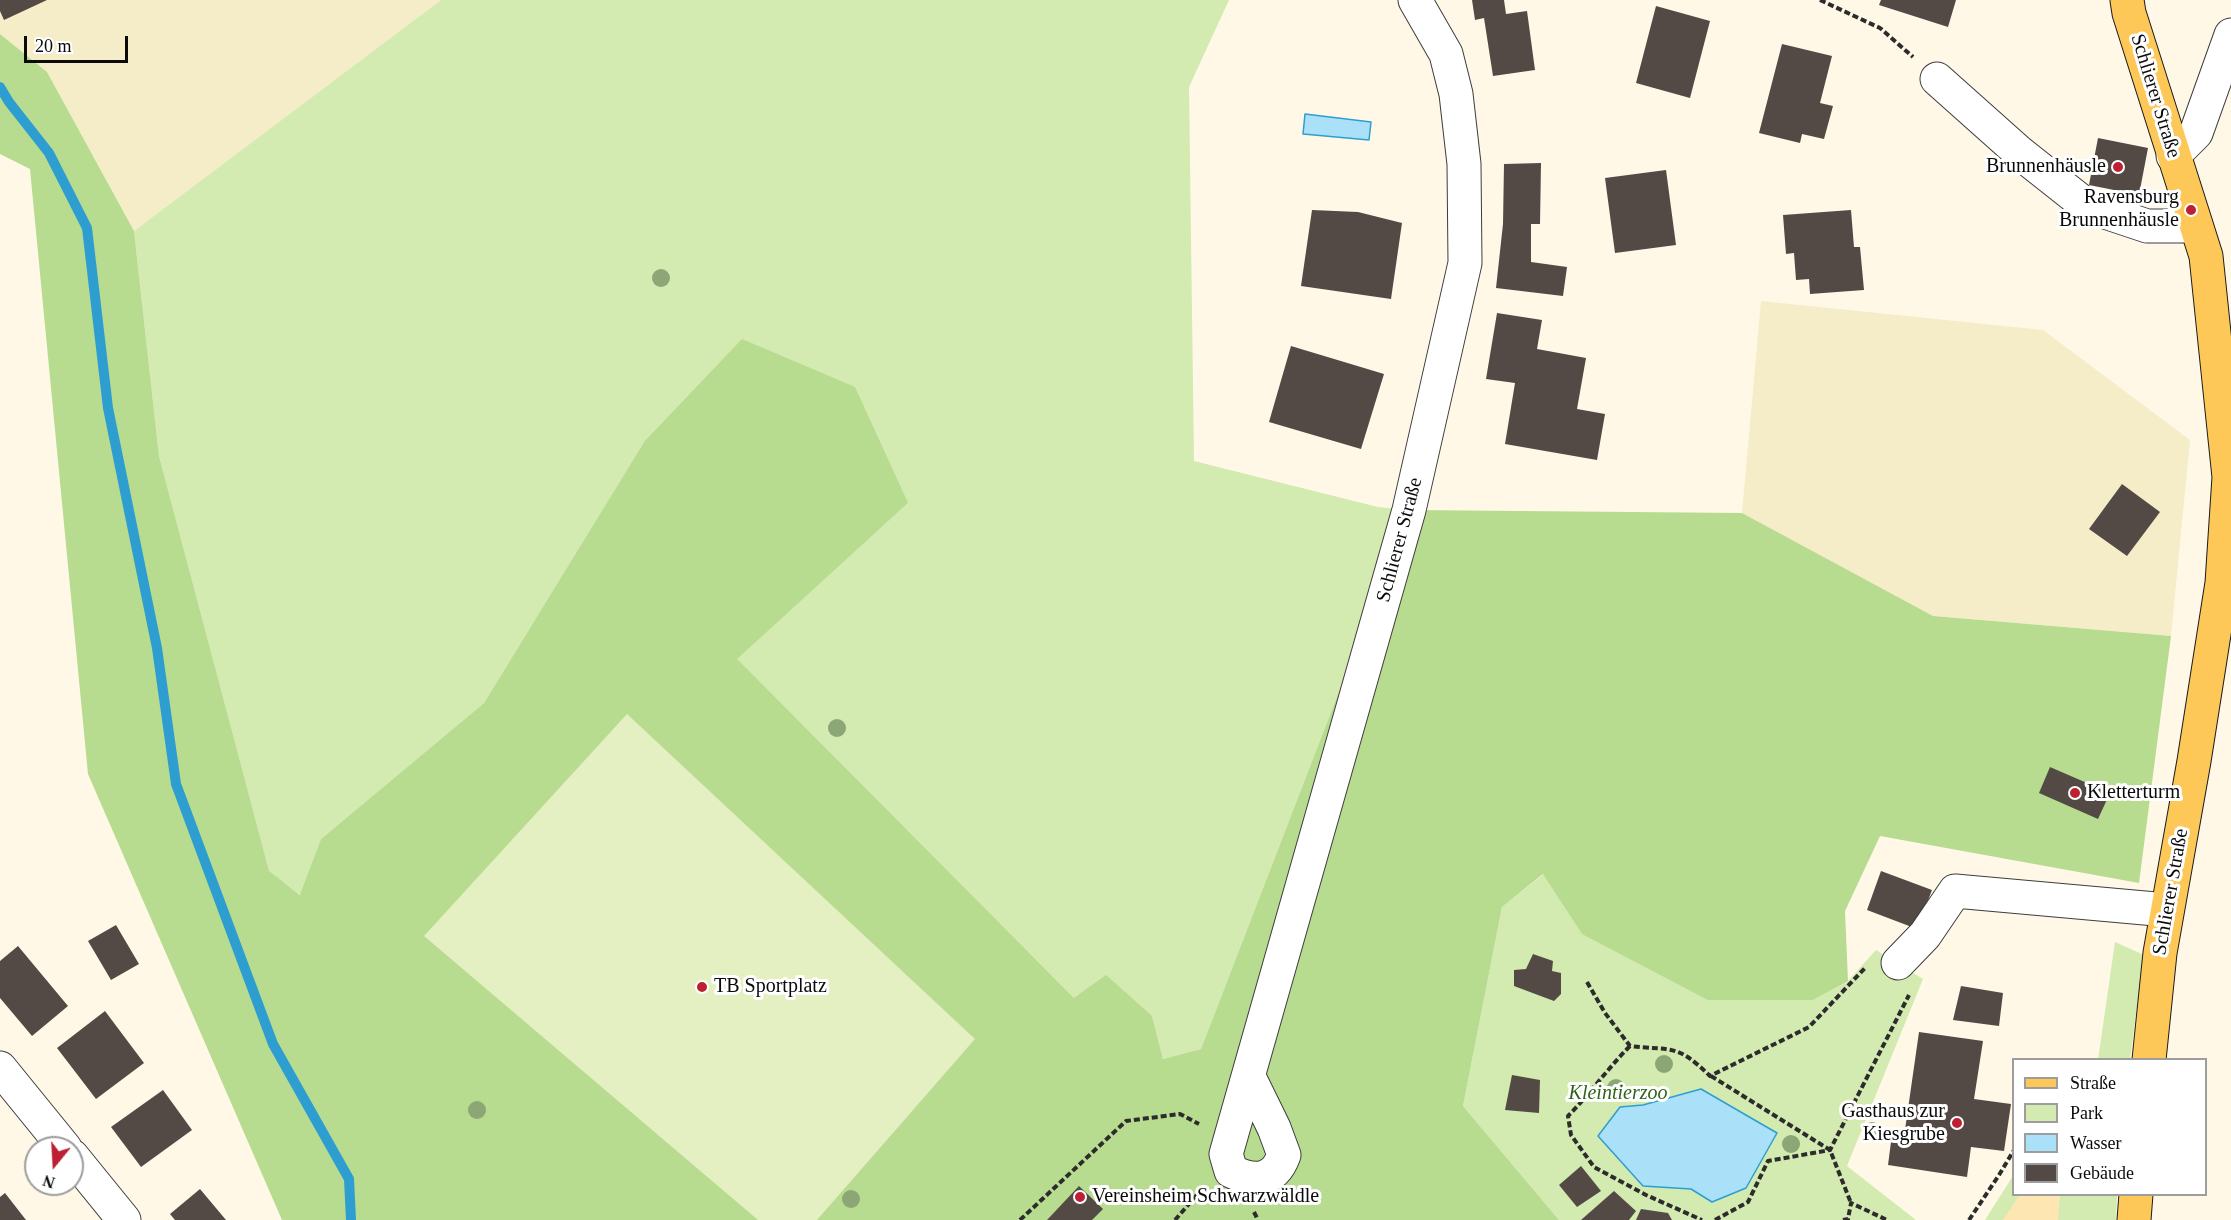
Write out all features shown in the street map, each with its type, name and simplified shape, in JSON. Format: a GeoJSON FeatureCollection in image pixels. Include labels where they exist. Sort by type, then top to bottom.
{"type":"FeatureCollection","features":[{"type":"Feature","properties":{"kind":"main road","name":"Schlierer Straße"},"geometry":{"type":"LineString","coordinates":[[2127,0],[2173,156],[2206,256],[2229,477],[2222,583],[2194,761],[2160,953],[2149,1058]]}},
{"type":"Feature","properties":{"kind":"main road"},"geometry":{"type":"LineString","coordinates":[[2133,1220],[2136,1196]]}},
{"type":"Feature","properties":{"kind":"street","name":"Schlierer Straße"},"geometry":{"type":"LineString","coordinates":[[1231,1171],[1226,1154],[1409,510],[1465,263],[1464,164],[1456,94],[1446,54],[1415,0]]}},
{"type":"Feature","properties":{"kind":"street"},"geometry":{"type":"LineString","coordinates":[[2173,156],[2196,133],[2231,35]]}},
{"type":"Feature","properties":{"kind":"street"},"geometry":{"type":"LineString","coordinates":[[1937,79],[2020,153],[2087,206],[2147,226],[2196,225]]}},
{"type":"Feature","properties":{"kind":"street"},"geometry":{"type":"LineString","coordinates":[[1898,963],[1924,935],[1955,891],[2167,910]]}},
{"type":"Feature","properties":{"kind":"street"},"geometry":{"type":"LineString","coordinates":[[0,1068],[55,1136]]}},
{"type":"Feature","properties":{"kind":"street"},"geometry":{"type":"LineString","coordinates":[[1231,1171],[1245,1178],[1263,1179],[1280,1167],[1284,1155],[1274,1128],[1249,1077]]}},
{"type":"Feature","properties":{"kind":"street"},"geometry":{"type":"LineString","coordinates":[[84,1171],[124,1220]]}},
{"type":"Feature","properties":{"kind":"path"},"geometry":{"type":"LineString","coordinates":[[1820,0],[1880,28],[1937,79]]}},
{"type":"Feature","properties":{"kind":"path"},"geometry":{"type":"LineString","coordinates":[[1710,1076],[1809,1027],[1880,952],[1898,963],[1918,977],[1830,1150]]}},
{"type":"Feature","properties":{"kind":"path"},"geometry":{"type":"LineString","coordinates":[[1587,982],[1605,1013],[1630,1046]]}},
{"type":"Feature","properties":{"kind":"path"},"geometry":{"type":"LineString","coordinates":[[1630,1046],[1671,1048],[1690,1057],[1710,1076],[1830,1150],[1851,1203],[1848,1219],[1842,1220]]}},
{"type":"Feature","properties":{"kind":"path"},"geometry":{"type":"LineString","coordinates":[[1630,1046],[1568,1116],[1571,1135],[1594,1167],[1646,1195],[1702,1220]]}},
{"type":"Feature","properties":{"kind":"path"},"geometry":{"type":"LineString","coordinates":[[1020,1220],[1126,1121],[1180,1114],[1198,1122],[1231,1171]]}},
{"type":"Feature","properties":{"kind":"path"},"geometry":{"type":"LineString","coordinates":[[1715,1220],[1748,1202],[1768,1161],[1830,1150]]}},
{"type":"Feature","properties":{"kind":"path"},"geometry":{"type":"LineString","coordinates":[[1969,1220],[2012,1151]]}},
{"type":"Feature","properties":{"kind":"path"},"geometry":{"type":"LineString","coordinates":[[1851,1203],[1887,1220]]}},
{"type":"Feature","properties":{"kind":"shaded area"},"geometry":{"type":"Polygon","coordinates":[[[0,0],[441,0],[134,231],[47,72],[0,34],[0,0]]]}},
{"type":"Feature","properties":{"kind":"shaded area"},"geometry":{"type":"Polygon","coordinates":[[[1761,301],[2043,330],[2190,440],[2171,636],[1933,616],[1742,513],[1761,301]]]}},
{"type":"Feature","properties":{"kind":"green space"},"geometry":{"type":"Polygon","coordinates":[[[441,0],[1229,0],[1189,87],[1194,461],[1378,507],[1409,510],[1201,1049],[1163,1059],[1152,1016],[1074,998],[736,659],[908,503],[644,442],[484,703],[321,839],[301,895],[269,872],[159,456],[134,231],[441,0]]]}},
{"type":"Feature","properties":{"kind":"green space"},"geometry":{"type":"Polygon","coordinates":[[[0,34],[47,72],[134,231],[159,456],[269,871],[300,895],[321,839],[484,703],[644,442],[742,339],[855,387],[908,503],[737,659],[1074,998],[1106,975],[1152,1016],[1163,1059],[1201,1049],[1409,510],[1742,513],[1933,616],[2171,636],[2139,883],[1880,836],[1845,911],[1848,981],[1813,1000],[1708,1000],[1582,934],[1543,874],[1502,907],[1463,1106],[1559,1220],[282,1220],[88,774],[30,169],[0,154],[0,34]]]}},
{"type":"Feature","properties":{"kind":"green space","name":"TB Sportplatz"},"geometry":{"type":"Polygon","coordinates":[[[627,714],[975,1039],[817,1220],[758,1220],[424,936],[627,714]]]}},
{"type":"Feature","properties":{"kind":"green space","name":"Kleintierzoo"},"geometry":{"type":"Polygon","coordinates":[[[1544,874],[1582,934],[1813,1000],[1848,981],[1876,950],[1923,979],[1847,1166],[1916,1220],[1559,1220],[1463,1106],[1502,907],[1544,874]]]}},
{"type":"Feature","properties":{"kind":"green space"},"geometry":{"type":"Polygon","coordinates":[[[2115,942],[2144,955],[2130,1058],[2098,1058],[2115,942]]]}},
{"type":"Feature","properties":{"kind":"green space"},"geometry":{"type":"Polygon","coordinates":[[[2012,1178],[2012,1196],[2117,1196],[2116,1220],[1985,1220],[2012,1178]]]}},
{"type":"Feature","properties":{"kind":"sand"},"geometry":{"type":"Polygon","coordinates":[[[2019,1196],[2060,1196],[2058,1220],[2003,1220],[2019,1196]]]}},
{"type":"Feature","properties":{"kind":"water"},"geometry":{"type":"Polygon","coordinates":[[[1305,114],[1371,122],[1369,140],[1303,134],[1305,114]]]}},
{"type":"Feature","properties":{"kind":"water"},"geometry":{"type":"Polygon","coordinates":[[[1701,1089],[1777,1133],[1746,1188],[1712,1202],[1691,1189],[1643,1186],[1598,1136],[1620,1107],[1643,1105],[1701,1089]]]}},
{"type":"Feature","properties":{"kind":"building"},"geometry":{"type":"Polygon","coordinates":[[[0,0],[47,0],[4,20],[0,11],[0,0]]]}},
{"type":"Feature","properties":{"kind":"building"},"geometry":{"type":"Polygon","coordinates":[[[1472,0],[1504,0],[1506,14],[1527,11],[1535,70],[1493,76],[1484,18],[1475,20],[1472,0]]]}},
{"type":"Feature","properties":{"kind":"building"},"geometry":{"type":"Polygon","coordinates":[[[1881,0],[1956,0],[1948,27],[1879,5],[1881,0]]]}},
{"type":"Feature","properties":{"kind":"building"},"geometry":{"type":"Polygon","coordinates":[[[1656,6],[1710,21],[1690,98],[1636,83],[1656,6]]]}},
{"type":"Feature","properties":{"kind":"building"},"geometry":{"type":"Polygon","coordinates":[[[1782,44],[1832,56],[1820,103],[1833,106],[1824,139],[1802,134],[1800,143],[1759,133],[1782,44]]]}},
{"type":"Feature","properties":{"kind":"building","name":"Brunnenhäusle"},"geometry":{"type":"Polygon","coordinates":[[[2098,138],[2148,148],[2139,195],[2089,185],[2098,138]]]}},
{"type":"Feature","properties":{"kind":"building"},"geometry":{"type":"Polygon","coordinates":[[[1541,163],[1540,224],[1531,224],[1531,262],[1567,267],[1563,296],[1496,288],[1503,224],[1504,164],[1541,163]]]}},
{"type":"Feature","properties":{"kind":"building"},"geometry":{"type":"Polygon","coordinates":[[[1666,170],[1676,245],[1615,253],[1605,178],[1666,170]]]}},
{"type":"Feature","properties":{"kind":"building"},"geometry":{"type":"Polygon","coordinates":[[[1312,210],[1358,212],[1402,223],[1391,299],[1301,286],[1312,210]]]}},
{"type":"Feature","properties":{"kind":"building"},"geometry":{"type":"Polygon","coordinates":[[[1851,210],[1854,247],[1860,247],[1864,290],[1810,294],[1809,279],[1796,280],[1794,253],[1786,254],[1783,215],[1851,210]]]}},
{"type":"Feature","properties":{"kind":"building"},"geometry":{"type":"Polygon","coordinates":[[[1497,313],[1542,320],[1537,349],[1586,358],[1577,409],[1605,414],[1597,460],[1505,444],[1515,383],[1486,379],[1497,313]]]}},
{"type":"Feature","properties":{"kind":"building"},"geometry":{"type":"Polygon","coordinates":[[[1291,346],[1384,374],[1361,449],[1269,422],[1291,346]]]}},
{"type":"Feature","properties":{"kind":"building"},"geometry":{"type":"Polygon","coordinates":[[[2122,484],[2160,512],[2127,556],[2089,529],[2122,484]]]}},
{"type":"Feature","properties":{"kind":"building","name":"Kletterturm"},"geometry":{"type":"Polygon","coordinates":[[[2050,767],[2110,793],[2098,819],[2039,793],[2050,767]]]}},
{"type":"Feature","properties":{"kind":"building"},"geometry":{"type":"Polygon","coordinates":[[[1881,871],[1932,890],[1917,929],[1867,910],[1881,871]]]}},
{"type":"Feature","properties":{"kind":"building"},"geometry":{"type":"Polygon","coordinates":[[[116,925],[139,964],[111,980],[88,941],[116,925]]]}},
{"type":"Feature","properties":{"kind":"building"},"geometry":{"type":"Polygon","coordinates":[[[18,946],[68,1006],[32,1036],[0,998],[0,961],[18,946]]]}},
{"type":"Feature","properties":{"kind":"building"},"geometry":{"type":"Polygon","coordinates":[[[1533,954],[1553,961],[1552,971],[1561,973],[1561,994],[1554,1001],[1514,986],[1514,970],[1526,969],[1533,954]]]}},
{"type":"Feature","properties":{"kind":"building"},"geometry":{"type":"Polygon","coordinates":[[[1961,986],[2003,993],[1999,1026],[1953,1020],[1961,986]]]}},
{"type":"Feature","properties":{"kind":"building"},"geometry":{"type":"Polygon","coordinates":[[[105,1011],[144,1063],[96,1099],[57,1048],[105,1011]]]}},
{"type":"Feature","properties":{"kind":"building","name":"Gasthaus zur Kiesgrube"},"geometry":{"type":"Polygon","coordinates":[[[1919,1032],[1983,1041],[1974,1099],[2011,1104],[2004,1151],[1971,1147],[1967,1177],[1888,1165],[1891,1142],[1903,1144],[1919,1032]]]}},
{"type":"Feature","properties":{"kind":"building"},"geometry":{"type":"Polygon","coordinates":[[[1512,1075],[1540,1080],[1539,1113],[1505,1110],[1512,1075]]]}},
{"type":"Feature","properties":{"kind":"building"},"geometry":{"type":"Polygon","coordinates":[[[163,1090],[192,1130],[141,1167],[111,1127],[163,1090]]]}},
{"type":"Feature","properties":{"kind":"building"},"geometry":{"type":"Polygon","coordinates":[[[1581,1166],[1601,1191],[1577,1207],[1559,1185],[1581,1166]]]}},
{"type":"Feature","properties":{"kind":"building","name":"Vereinsheim Schwarzwäldle"},"geometry":{"type":"Polygon","coordinates":[[[1079,1186],[1103,1209],[1092,1220],[1047,1220],[1079,1186]]]}},
{"type":"Feature","properties":{"kind":"building"},"geometry":{"type":"Polygon","coordinates":[[[200,1189],[226,1220],[175,1220],[170,1214],[200,1189]]]}},
{"type":"Feature","properties":{"kind":"building"},"geometry":{"type":"Polygon","coordinates":[[[1614,1191],[1636,1211],[1629,1220],[1581,1220],[1614,1191]]]}},
{"type":"Feature","properties":{"kind":"building"},"geometry":{"type":"Polygon","coordinates":[[[5,1193],[26,1220],[0,1220],[0,1197],[5,1193]]]}},
{"type":"Feature","properties":{"kind":"building"},"geometry":{"type":"Polygon","coordinates":[[[1641,1209],[1668,1213],[1672,1220],[1636,1220],[1641,1209]]]}},
{"type":"Feature","properties":{"kind":"waterway"},"geometry":{"type":"LineString","coordinates":[[0,87],[49,153],[87,228],[108,408],[157,648],[176,784],[273,1044],[349,1179],[351,1220]]}},
{"type":"Feature","properties":{"kind":"place","name":"Brunnenhäusle"},"geometry":{"type":"Point","coordinates":[2118,167]}},
{"type":"Feature","properties":{"kind":"place","name":"Ravensburg Brunnenhäusle"},"geometry":{"type":"Point","coordinates":[2191,210]}},
{"type":"Feature","properties":{"kind":"place","name":"Kletterturm"},"geometry":{"type":"Point","coordinates":[2075,793]}},
{"type":"Feature","properties":{"kind":"place","name":"TB Sportplatz"},"geometry":{"type":"Point","coordinates":[702,987]}},
{"type":"Feature","properties":{"kind":"place","name":"Gasthaus zur Kiesgrube"},"geometry":{"type":"Point","coordinates":[1957,1123]}},
{"type":"Feature","properties":{"kind":"place","name":"Vereinsheim Schwarzwäldle"},"geometry":{"type":"Point","coordinates":[1080,1197]}}]}
